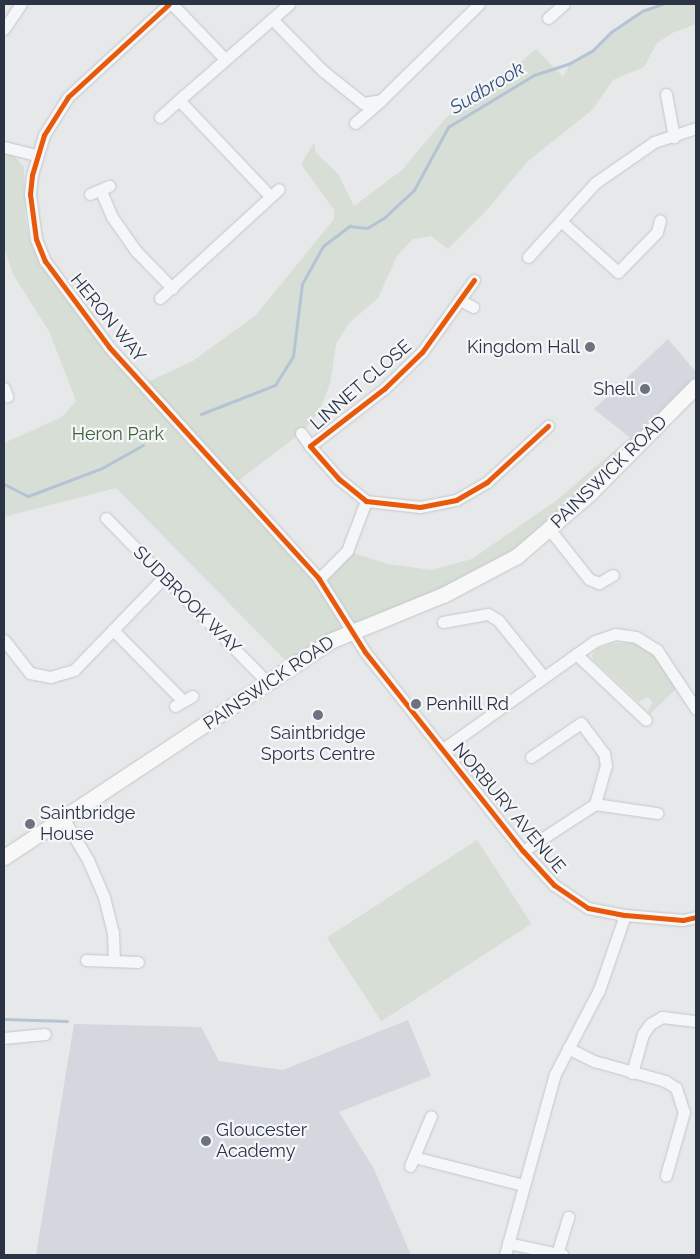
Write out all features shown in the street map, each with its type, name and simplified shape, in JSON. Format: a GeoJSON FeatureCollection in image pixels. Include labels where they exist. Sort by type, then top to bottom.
{"type":"FeatureCollection","features":[{"type":"Feature","properties":{"kind":"main road","name":"PAINSWICK ROAD"},"geometry":{"type":"LineString","coordinates":[[4,857],[62,816],[330,641],[475,580],[517,556],[550,530],[696,386]]}},
{"type":"Feature","properties":{"kind":"street"},"geometry":{"type":"LineString","coordinates":[[4,29],[21,4]]}},
{"type":"Feature","properties":{"kind":"street"},"geometry":{"type":"LineString","coordinates":[[170,4],[224,59]]}},
{"type":"Feature","properties":{"kind":"street","name":"HERON WAY"},"geometry":{"type":"LineString","coordinates":[[170,4],[68,97],[44,135],[37,155],[30,194],[32,216],[45,261],[109,346],[319,579],[337,603],[350,631]]}},
{"type":"Feature","properties":{"kind":"street"},"geometry":{"type":"LineString","coordinates":[[160,117],[289,4]]}},
{"type":"Feature","properties":{"kind":"street"},"geometry":{"type":"LineString","coordinates":[[355,123],[448,43],[467,10],[478,4]]}},
{"type":"Feature","properties":{"kind":"street"},"geometry":{"type":"LineString","coordinates":[[272,19],[354,98],[363,103],[382,100]]}},
{"type":"Feature","properties":{"kind":"street"},"geometry":{"type":"LineString","coordinates":[[666,94],[674,136]]}},
{"type":"Feature","properties":{"kind":"street"},"geometry":{"type":"LineString","coordinates":[[179,100],[270,196]]}},
{"type":"Feature","properties":{"kind":"street"},"geometry":{"type":"LineString","coordinates":[[528,258],[595,183],[654,142],[696,128]]}},
{"type":"Feature","properties":{"kind":"street"},"geometry":{"type":"LineString","coordinates":[[4,147],[37,155]]}},
{"type":"Feature","properties":{"kind":"street"},"geometry":{"type":"LineString","coordinates":[[160,298],[221,246],[279,189]]}},
{"type":"Feature","properties":{"kind":"street"},"geometry":{"type":"LineString","coordinates":[[100,190],[117,224],[136,251],[172,288]]}},
{"type":"Feature","properties":{"kind":"street"},"geometry":{"type":"LineString","coordinates":[[562,222],[616,275],[656,232],[660,220]]}},
{"type":"Feature","properties":{"kind":"street","name":"LINNET CLOSE"},"geometry":{"type":"LineString","coordinates":[[310,446],[385,388],[422,352],[474,280]]}},
{"type":"Feature","properties":{"kind":"street"},"geometry":{"type":"LineString","coordinates":[[460,300],[472,307]]}},
{"type":"Feature","properties":{"kind":"street"},"geometry":{"type":"LineString","coordinates":[[319,579],[347,552],[366,501],[420,507],[456,500],[487,482],[548,426]]}},
{"type":"Feature","properties":{"kind":"street","name":"LINNET CLOSE"},"geometry":{"type":"LineString","coordinates":[[301,433],[339,479],[366,501]]}},
{"type":"Feature","properties":{"kind":"street","name":"SUDBROOK WAY"},"geometry":{"type":"LineString","coordinates":[[103,533],[109,521],[268,683]]}},
{"type":"Feature","properties":{"kind":"street"},"geometry":{"type":"LineString","coordinates":[[550,530],[589,580],[599,583],[613,575]]}},
{"type":"Feature","properties":{"kind":"street"},"geometry":{"type":"LineString","coordinates":[[4,640],[30,673],[50,677],[74,670],[164,577]]}},
{"type":"Feature","properties":{"kind":"street"},"geometry":{"type":"LineString","coordinates":[[443,622],[488,614],[498,620],[543,676]]}},
{"type":"Feature","properties":{"kind":"street"},"geometry":{"type":"LineString","coordinates":[[113,630],[184,701]]}},
{"type":"Feature","properties":{"kind":"street","name":"NORBURY AVENUE"},"geometry":{"type":"LineString","coordinates":[[350,631],[523,851],[554,885],[588,908],[625,915],[683,920],[696,917]]}},
{"type":"Feature","properties":{"kind":"street"},"geometry":{"type":"LineString","coordinates":[[443,749],[594,641],[615,634],[636,637],[657,650],[696,709]]}},
{"type":"Feature","properties":{"kind":"street"},"geometry":{"type":"LineString","coordinates":[[576,654],[646,720]]}},
{"type":"Feature","properties":{"kind":"street"},"geometry":{"type":"LineString","coordinates":[[523,851],[595,804],[606,765],[604,753],[581,723],[531,757]]}},
{"type":"Feature","properties":{"kind":"street"},"geometry":{"type":"LineString","coordinates":[[595,804],[656,813]]}},
{"type":"Feature","properties":{"kind":"street"},"geometry":{"type":"LineString","coordinates":[[62,816],[88,860],[104,897],[113,932],[114,961]]}},
{"type":"Feature","properties":{"kind":"street"},"geometry":{"type":"LineString","coordinates":[[505,1255],[555,1074],[599,990],[625,915]]}},
{"type":"Feature","properties":{"kind":"street"},"geometry":{"type":"LineString","coordinates":[[86,960],[138,962]]}},
{"type":"Feature","properties":{"kind":"street"},"geometry":{"type":"LineString","coordinates":[[632,1073],[642,1034],[650,1024],[662,1017],[696,1021]]}},
{"type":"Feature","properties":{"kind":"street"},"geometry":{"type":"LineString","coordinates":[[4,1038],[46,1034]]}},
{"type":"Feature","properties":{"kind":"street"},"geometry":{"type":"LineString","coordinates":[[568,1048],[632,1073],[665,1081],[676,1088],[682,1101],[684,1112],[666,1175]]}},
{"type":"Feature","properties":{"kind":"street"},"geometry":{"type":"LineString","coordinates":[[431,1116],[412,1162],[523,1185]]}},
{"type":"Feature","properties":{"kind":"street"},"geometry":{"type":"LineString","coordinates":[[508,1243],[560,1254],[568,1217]]}},
{"type":"Feature","properties":{"kind":"shaded area"},"geometry":{"type":"Polygon","coordinates":[[[668,339],[696,372],[696,386],[639,445],[594,409],[668,339]]]}},
{"type":"Feature","properties":{"kind":"shaded area","name":"Gloucester Academy"},"geometry":{"type":"Polygon","coordinates":[[[408,1020],[431,1076],[339,1112],[374,1169],[411,1255],[36,1255],[74,1024],[201,1027],[219,1061],[283,1070],[408,1020]]]}},
{"type":"Feature","properties":{"kind":"green space","name":"Heron Park"},"geometry":{"type":"Polygon","coordinates":[[[662,4],[696,4],[696,24],[672,33],[657,43],[644,67],[613,80],[592,110],[528,161],[486,211],[448,249],[431,236],[413,239],[397,256],[378,298],[349,323],[336,344],[330,384],[319,412],[301,433],[234,484],[319,579],[347,551],[388,564],[431,570],[472,559],[557,500],[630,437],[639,445],[531,546],[292,667],[116,488],[4,517],[4,443],[62,417],[76,401],[49,331],[14,276],[4,248],[4,154],[14,156],[24,167],[25,217],[30,241],[40,264],[145,383],[193,361],[256,315],[334,219],[334,210],[301,164],[314,143],[316,153],[338,174],[354,206],[402,170],[444,120],[466,101],[504,76],[536,49],[563,77],[570,63],[593,50],[611,32],[642,11],[662,4]]]}},
{"type":"Feature","properties":{"kind":"green space"},"geometry":{"type":"Polygon","coordinates":[[[614,643],[638,643],[653,653],[678,687],[649,715],[648,710],[653,702],[647,697],[639,702],[593,660],[592,655],[598,648],[614,643]]]}},
{"type":"Feature","properties":{"kind":"green space"},"geometry":{"type":"Polygon","coordinates":[[[477,840],[531,924],[381,1021],[327,937],[477,840]]]}},
{"type":"Feature","properties":{"kind":"waterway","name":"Sudbrook"},"geometry":{"type":"LineString","coordinates":[[201,414],[275,385],[293,356],[302,284],[323,246],[350,226],[367,228],[385,217],[414,190],[448,127],[534,75],[570,63],[593,50],[611,32],[642,11],[662,4]]}},
{"type":"Feature","properties":{"kind":"waterway","name":"Sudbrook"},"geometry":{"type":"LineString","coordinates":[[4,484],[28,496],[102,468],[143,445]]}},
{"type":"Feature","properties":{"kind":"waterway"},"geometry":{"type":"LineString","coordinates":[[4,1019],[67,1021]]}},
{"type":"Feature","properties":{"kind":"cycle path"},"geometry":{"type":"LineString","coordinates":[[169,4],[68,97],[44,135],[32,175],[30,194],[36,239],[45,261],[109,347],[319,579],[365,652],[523,851],[554,885],[588,908],[625,915],[683,920],[696,917]]}},
{"type":"Feature","properties":{"kind":"cycle path"},"geometry":{"type":"LineString","coordinates":[[474,280],[422,352],[385,388],[310,446],[339,479],[366,501],[420,507],[456,500],[487,482],[548,426]]}},
{"type":"Feature","properties":{"kind":"place","name":"Kingdom Hall"},"geometry":{"type":"Point","coordinates":[590,347]}},
{"type":"Feature","properties":{"kind":"place","name":"Shell"},"geometry":{"type":"Point","coordinates":[645,389]}},
{"type":"Feature","properties":{"kind":"place","name":"Penhill Rd"},"geometry":{"type":"Point","coordinates":[416,704]}},
{"type":"Feature","properties":{"kind":"place","name":"Saintbridge Sports Centre"},"geometry":{"type":"Point","coordinates":[318,715]}},
{"type":"Feature","properties":{"kind":"place","name":"Saintbridge House"},"geometry":{"type":"Point","coordinates":[30,824]}},
{"type":"Feature","properties":{"kind":"place","name":"Gloucester Academy"},"geometry":{"type":"Point","coordinates":[206,1141]}}]}
